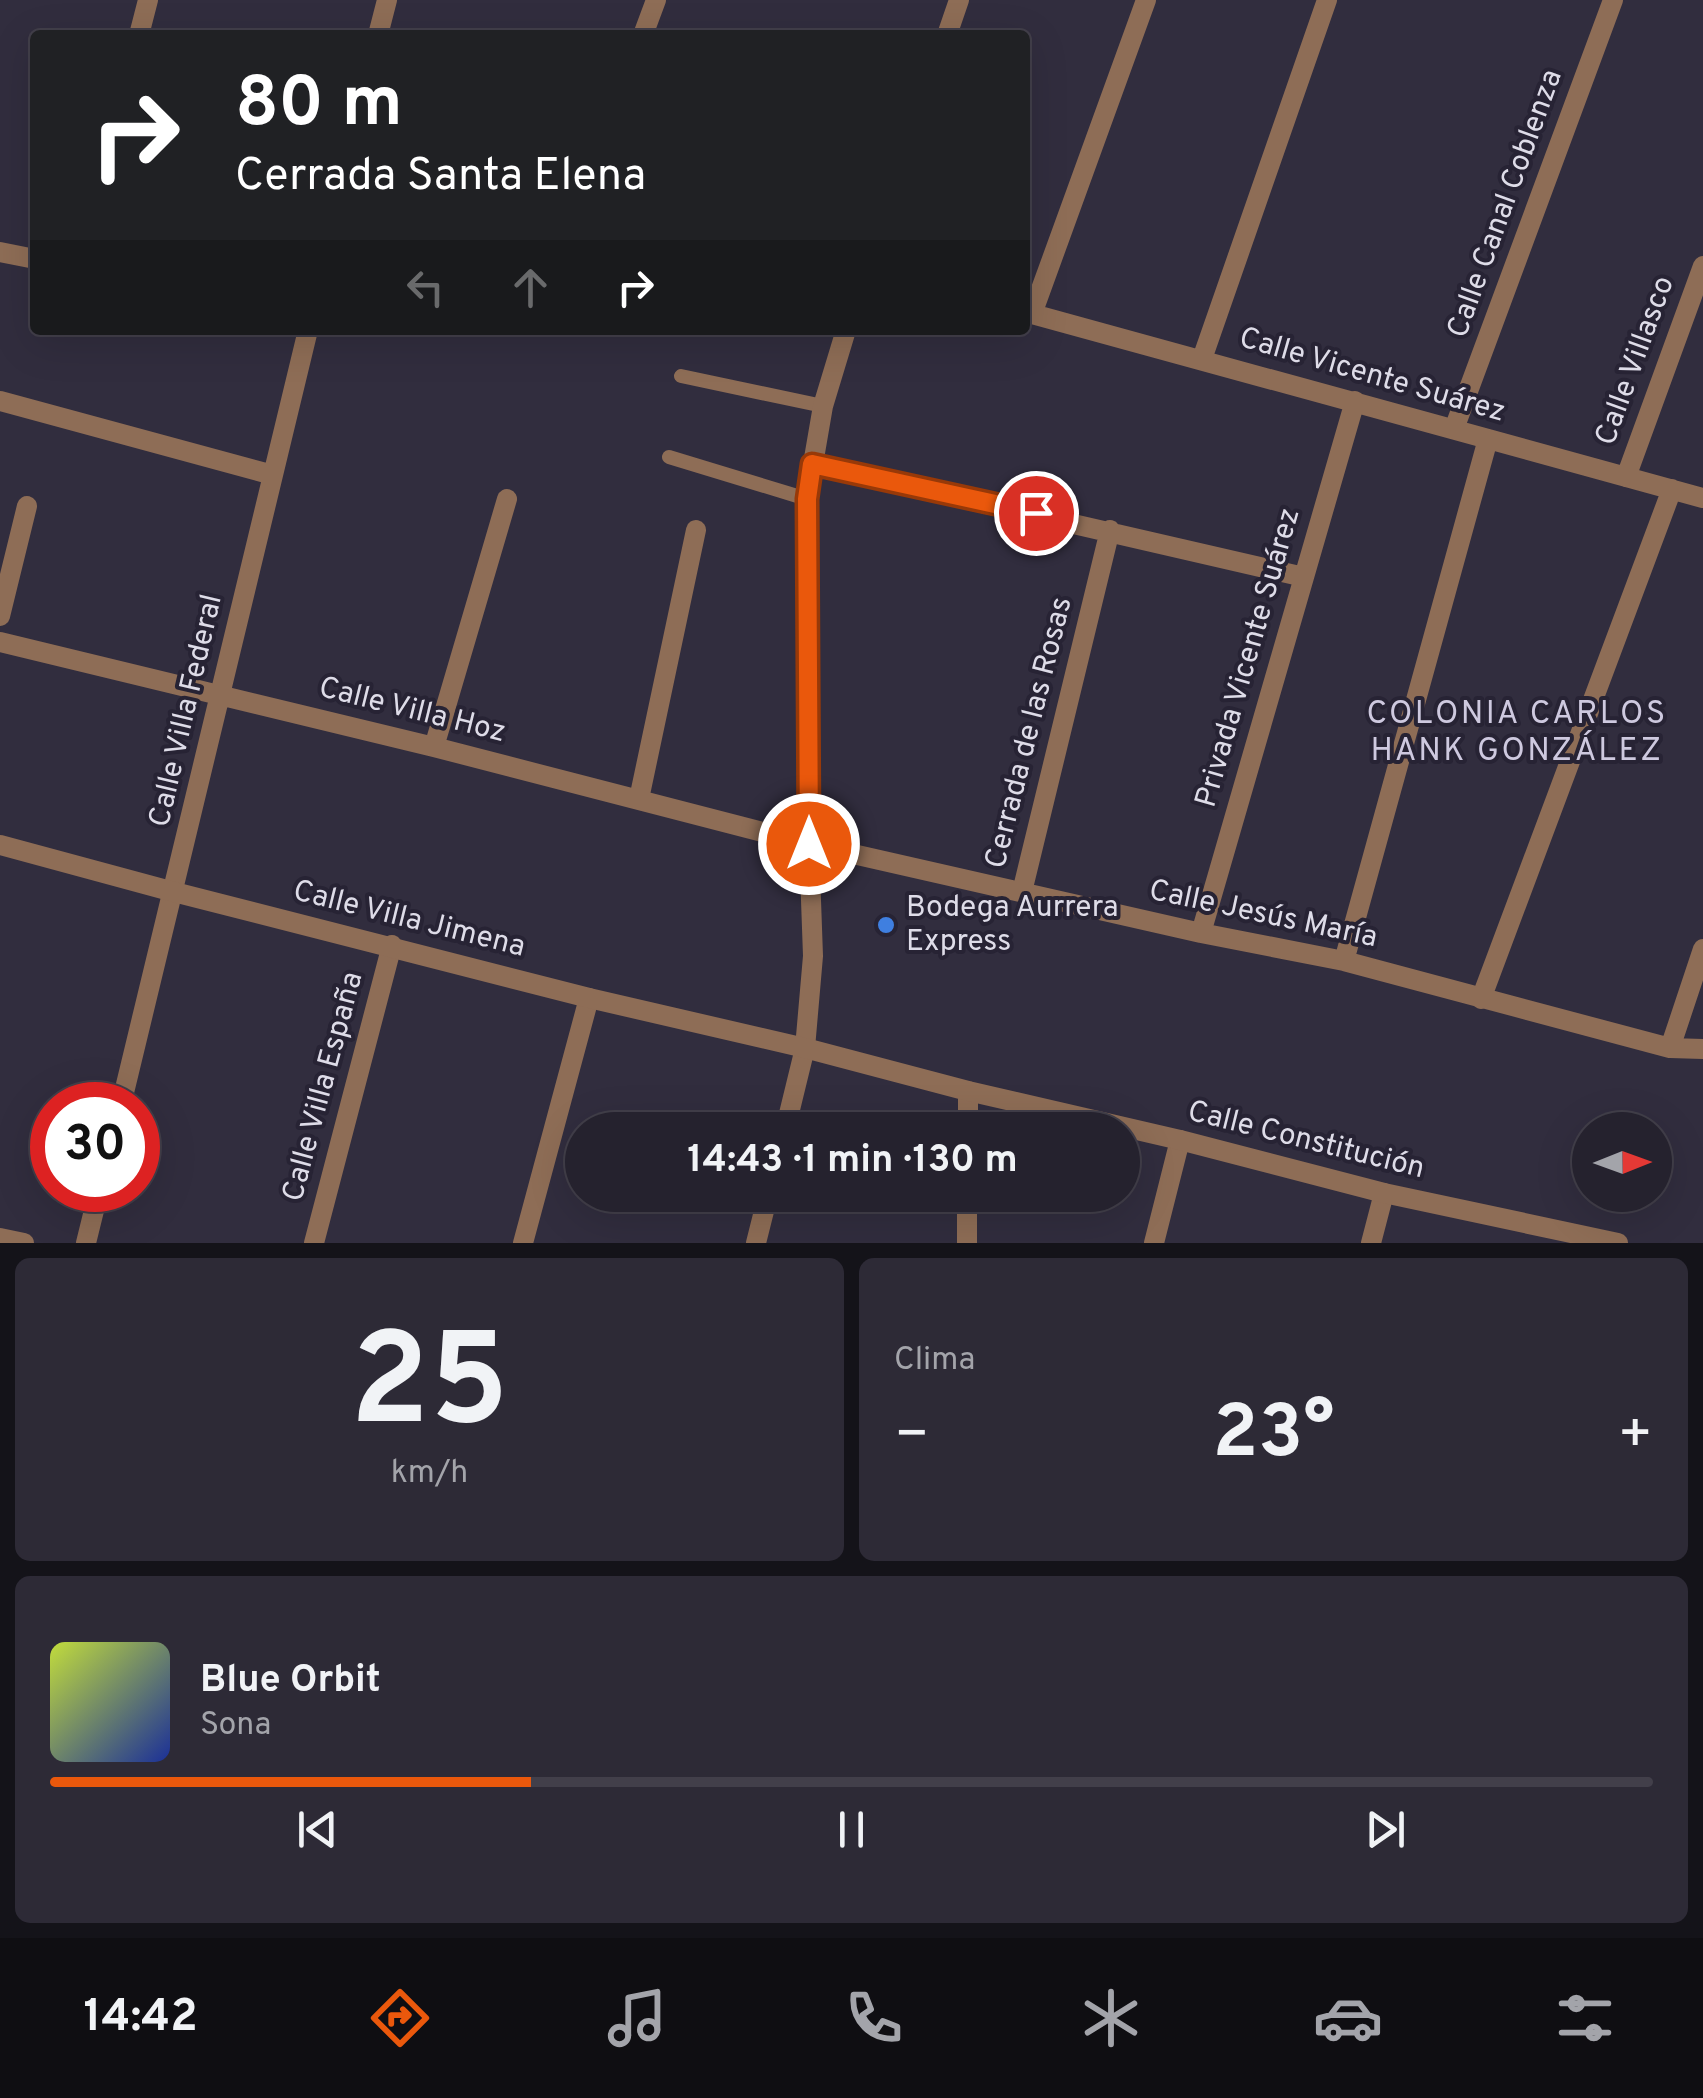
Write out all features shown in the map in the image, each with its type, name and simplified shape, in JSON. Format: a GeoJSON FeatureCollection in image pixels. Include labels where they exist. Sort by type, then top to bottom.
{"type":"FeatureCollection","features":[{"type":"Feature","properties":{"kind":"street"},"geometry":{"type":"LineString","coordinates":[[140,30],[148,0]]}},
{"type":"Feature","properties":{"kind":"street"},"geometry":{"type":"LineString","coordinates":[[379,30],[387,0]]}},
{"type":"Feature","properties":{"kind":"street"},"geometry":{"type":"LineString","coordinates":[[645,30],[656,0]]}},
{"type":"Feature","properties":{"kind":"street"},"geometry":{"type":"LineString","coordinates":[[949,30],[959,0]]}},
{"type":"Feature","properties":{"kind":"street"},"geometry":{"type":"LineString","coordinates":[[1030,310],[1146,0]]}},
{"type":"Feature","properties":{"kind":"street"},"geometry":{"type":"LineString","coordinates":[[1202,359],[1328,0]]}},
{"type":"Feature","properties":{"kind":"street","name":"Calle Canal Coblenza"},"geometry":{"type":"LineString","coordinates":[[1454,429],[1613,0]]}},
{"type":"Feature","properties":{"kind":"street"},"geometry":{"type":"LineString","coordinates":[[0,252],[30,258]]}},
{"type":"Feature","properties":{"kind":"street","name":"Calle Villasco"},"geometry":{"type":"LineString","coordinates":[[1626,477],[1703,266]]}},
{"type":"Feature","properties":{"kind":"street","name":"Calle Vicente Suárez"},"geometry":{"type":"LineString","coordinates":[[1030,313],[1703,498]]}},
{"type":"Feature","properties":{"kind":"street","name":"Calle Villa Federal"},"geometry":{"type":"LineString","coordinates":[[127,1082],[307,335]]}},
{"type":"Feature","properties":{"kind":"street"},"geometry":{"type":"LineString","coordinates":[[789,1112],[805,1048],[813,956],[807,499],[824,406],[845,335]]}},
{"type":"Feature","properties":{"kind":"street"},"geometry":{"type":"LineString","coordinates":[[0,401],[273,475]]}},
{"type":"Feature","properties":{"kind":"street","name":"Privada Vicente Suárez"},"geometry":{"type":"LineString","coordinates":[[1201,932],[1355,401]]}},
{"type":"Feature","properties":{"kind":"street"},"geometry":{"type":"LineString","coordinates":[[1344,961],[1488,439]]}},
{"type":"Feature","properties":{"kind":"street"},"geometry":{"type":"LineString","coordinates":[[812,464],[1304,577]]}},
{"type":"Feature","properties":{"kind":"street"},"geometry":{"type":"LineString","coordinates":[[1481,998],[1672,489]]}},
{"type":"Feature","properties":{"kind":"street"},"geometry":{"type":"LineString","coordinates":[[434,747],[506,499]]}},
{"type":"Feature","properties":{"kind":"street"},"geometry":{"type":"LineString","coordinates":[[0,616],[28,506]]}},
{"type":"Feature","properties":{"kind":"street"},"geometry":{"type":"LineString","coordinates":[[638,798],[696,530]]}},
{"type":"Feature","properties":{"kind":"street","name":"Cerrada de las Rosas"},"geometry":{"type":"LineString","coordinates":[[1022,892],[1110,530]]}},
{"type":"Feature","properties":{"kind":"street","name":"Calle Villa Hoz"},"geometry":{"type":"LineString","coordinates":[[0,642],[434,747],[809,844]]}},
{"type":"Feature","properties":{"kind":"street","name":"Calle Jesús María"},"geometry":{"type":"LineString","coordinates":[[809,844],[1344,961],[1670,1048],[1703,1049]]}},
{"type":"Feature","properties":{"kind":"street","name":"Calle Villa Jimena"},"geometry":{"type":"LineString","coordinates":[[0,845],[590,998],[805,1048]]}},
{"type":"Feature","properties":{"kind":"street","name":"Calle Villa España"},"geometry":{"type":"LineString","coordinates":[[314,1243],[392,945]]}},
{"type":"Feature","properties":{"kind":"street"},"geometry":{"type":"LineString","coordinates":[[1670,1048],[1703,949]]}},
{"type":"Feature","properties":{"kind":"street"},"geometry":{"type":"LineString","coordinates":[[523,1243],[590,998]]}},
{"type":"Feature","properties":{"kind":"street","name":"Calle Constitución"},"geometry":{"type":"LineString","coordinates":[[805,1048],[1384,1193],[1612,1242]]}},
{"type":"Feature","properties":{"kind":"street"},"geometry":{"type":"LineString","coordinates":[[968,1091],[968,1112]]}},
{"type":"Feature","properties":{"kind":"street"},"geometry":{"type":"LineString","coordinates":[[1154,1243],[1180,1140]]}},
{"type":"Feature","properties":{"kind":"street"},"geometry":{"type":"LineString","coordinates":[[1371,1243],[1384,1193]]}},
{"type":"Feature","properties":{"kind":"street"},"geometry":{"type":"LineString","coordinates":[[86,1243],[94,1212]]}},
{"type":"Feature","properties":{"kind":"street"},"geometry":{"type":"LineString","coordinates":[[756,1243],[764,1212]]}},
{"type":"Feature","properties":{"kind":"street"},"geometry":{"type":"LineString","coordinates":[[967,1243],[968,1212]]}},
{"type":"Feature","properties":{"kind":"street"},"geometry":{"type":"LineString","coordinates":[[0,1238],[24,1243]]}},
{"type":"Feature","properties":{"kind":"lane"},"geometry":{"type":"LineString","coordinates":[[680,376],[824,406]]}},
{"type":"Feature","properties":{"kind":"lane"},"geometry":{"type":"LineString","coordinates":[[669,457],[807,499]]}},
{"type":"Feature","properties":{"kind":"place","name":"Bodega Aurrera Express"},"geometry":{"type":"Point","coordinates":[886,925]}},
{"type":"Feature","properties":{"kind":"district","name":"COLONIA CARLOS HANK GONZÁLEZ"},"geometry":{"type":"Point","coordinates":[1517,734]}},
{"type":"Feature","properties":{"kind":"route"},"geometry":{"type":"LineString","coordinates":[[809,844],[807,499],[812,464],[1036,513]]}}]}
